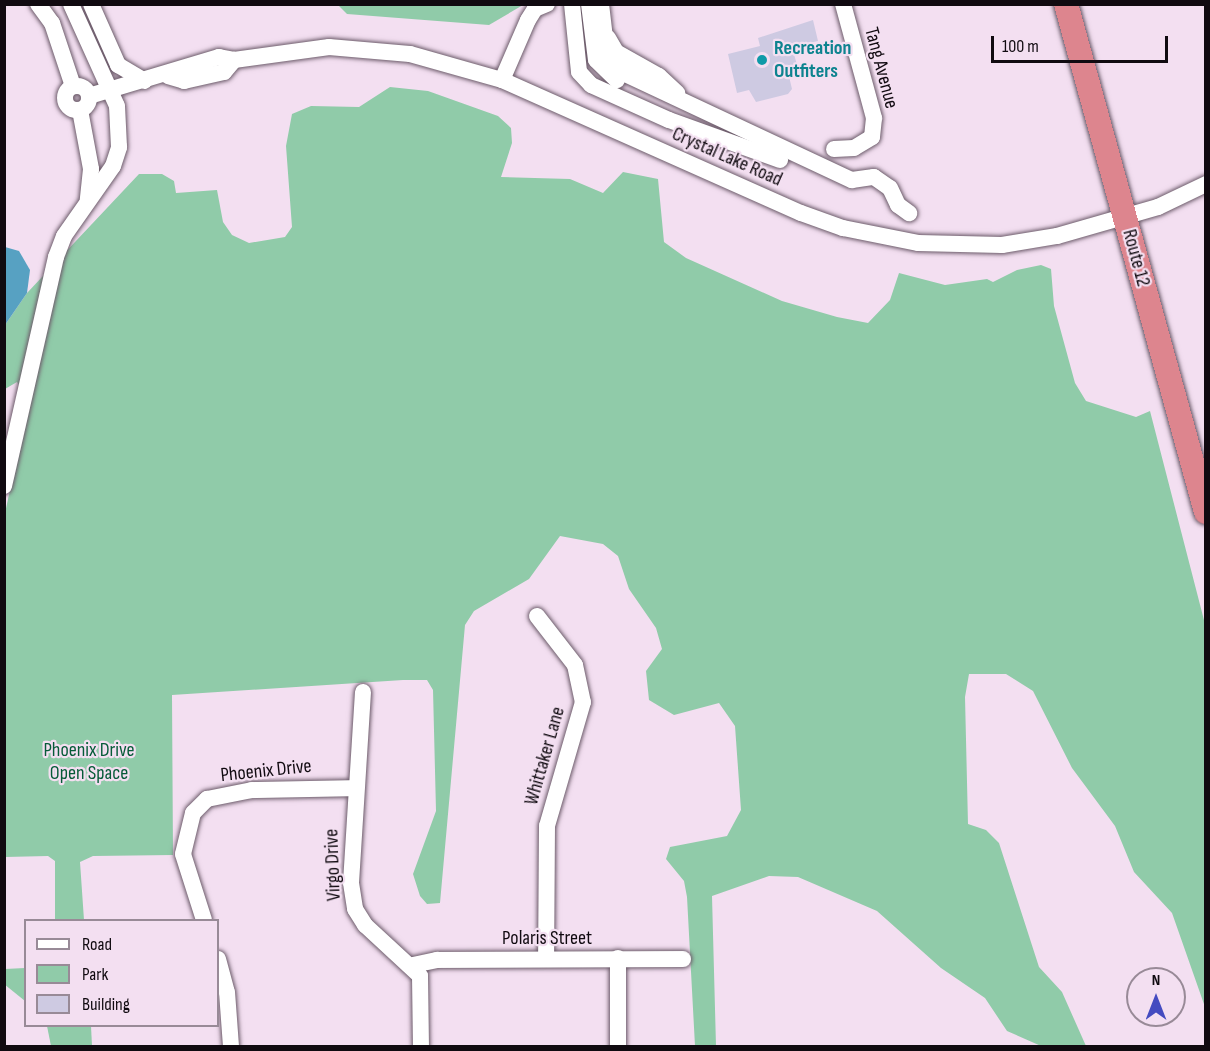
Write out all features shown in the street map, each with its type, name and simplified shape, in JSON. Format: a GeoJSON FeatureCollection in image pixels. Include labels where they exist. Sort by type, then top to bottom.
{"type":"FeatureCollection","features":[{"type":"Feature","properties":{"kind":"highway","name":"Route 12"},"geometry":{"type":"LineString","coordinates":[[1066,4],[1206,512]]}},
{"type":"Feature","properties":{"kind":"street"},"geometry":{"type":"LineString","coordinates":[[38,4],[52,23],[73,87],[83,88],[91,169],[88,201]]}},
{"type":"Feature","properties":{"kind":"street"},"geometry":{"type":"LineString","coordinates":[[4,486],[56,257],[88,201],[113,166],[119,147],[121,125],[109,90],[71,4]]}},
{"type":"Feature","properties":{"kind":"street"},"geometry":{"type":"LineString","coordinates":[[91,4],[118,65],[145,81]]}},
{"type":"Feature","properties":{"kind":"street"},"geometry":{"type":"LineString","coordinates":[[502,80],[534,9],[547,4]]}},
{"type":"Feature","properties":{"kind":"street"},"geometry":{"type":"LineString","coordinates":[[589,4],[596,60],[610,76],[712,126],[852,180]]}},
{"type":"Feature","properties":{"kind":"street","name":"Tang Avenue"},"geometry":{"type":"LineString","coordinates":[[834,148],[854,148],[872,138],[874,118],[843,4]]}},
{"type":"Feature","properties":{"kind":"street"},"geometry":{"type":"LineString","coordinates":[[573,5],[579,72],[591,85],[623,100],[821,177],[852,180],[867,176],[884,182],[909,213]]}},
{"type":"Feature","properties":{"kind":"street"},"geometry":{"type":"LineString","coordinates":[[602,11],[607,55],[615,68],[852,180]]}},
{"type":"Feature","properties":{"kind":"street","name":"Crystal Lake Road"},"geometry":{"type":"LineString","coordinates":[[84,103],[109,90],[168,76],[180,66],[219,57],[234,60],[293,49],[369,48],[446,61],[502,80],[801,213],[885,238],[958,246],[1002,245],[1124,218],[1206,184]]}},
{"type":"Feature","properties":{"kind":"street","name":"Whittaker Lane"},"geometry":{"type":"LineString","coordinates":[[537,616],[575,665],[583,702],[547,826],[546,958]]}},
{"type":"Feature","properties":{"kind":"street","name":"Virgo Drive"},"geometry":{"type":"LineString","coordinates":[[363,692],[350,856],[355,909],[365,925],[413,965]]}},
{"type":"Feature","properties":{"kind":"street","name":"Phoenix Drive"},"geometry":{"type":"LineString","coordinates":[[203,919],[183,854],[193,813],[207,799],[252,790],[354,788]]}},
{"type":"Feature","properties":{"kind":"street"},"geometry":{"type":"LineString","coordinates":[[618,958],[618,1047]]}},
{"type":"Feature","properties":{"kind":"street","name":"Polaris Street"},"geometry":{"type":"LineString","coordinates":[[413,965],[437,960],[683,959]]}},
{"type":"Feature","properties":{"kind":"street"},"geometry":{"type":"LineString","coordinates":[[219,963],[227,992],[231,1047]]}},
{"type":"Feature","properties":{"kind":"street"},"geometry":{"type":"LineString","coordinates":[[413,965],[420,976],[421,1047]]}},
{"type":"Feature","properties":{"kind":"green space"},"geometry":{"type":"Polygon","coordinates":[[[338,5],[523,5],[489,25],[347,14],[338,5]]]}},
{"type":"Feature","properties":{"kind":"green space","name":"Phoenix Drive Open Space"},"geometry":{"type":"Polygon","coordinates":[[[390,87],[428,91],[498,116],[511,128],[512,143],[501,177],[570,179],[603,193],[623,172],[658,179],[664,242],[686,258],[782,301],[837,317],[868,323],[890,300],[899,273],[945,285],[987,279],[993,282],[1017,270],[1041,265],[1051,269],[1054,306],[1075,383],[1086,401],[1136,417],[1150,411],[1205,624],[1205,1007],[1172,913],[1134,872],[1115,826],[1072,768],[1033,691],[1006,674],[969,674],[965,697],[968,824],[986,830],[999,843],[1039,967],[1062,992],[1086,1046],[1041,1046],[1007,1031],[985,998],[941,968],[877,911],[798,877],[769,876],[712,896],[716,1046],[695,1046],[687,897],[684,881],[666,859],[670,847],[727,836],[741,810],[735,726],[719,703],[674,715],[649,700],[646,671],[662,649],[656,628],[629,589],[618,556],[603,544],[560,536],[529,579],[474,611],[465,625],[440,903],[427,904],[420,896],[413,874],[436,811],[433,690],[427,680],[403,680],[172,695],[173,855],[93,856],[80,862],[84,919],[55,919],[55,861],[48,856],[5,857],[5,513],[30,398],[17,382],[5,389],[5,325],[27,293],[139,174],[162,174],[174,181],[176,193],[217,190],[223,222],[232,235],[249,243],[285,237],[292,227],[286,146],[292,114],[311,106],[359,107],[390,87]]]}},
{"type":"Feature","properties":{"kind":"green space"},"geometry":{"type":"Polygon","coordinates":[[[24,968],[24,1000],[4,984],[5,969],[24,968]]]}},
{"type":"Feature","properties":{"kind":"green space"},"geometry":{"type":"Polygon","coordinates":[[[47,1027],[91,1027],[92,1046],[51,1046],[47,1027]]]}},
{"type":"Feature","properties":{"kind":"water"},"geometry":{"type":"Polygon","coordinates":[[[5,247],[19,251],[30,270],[27,293],[5,325],[5,247]]]}},
{"type":"Feature","properties":{"kind":"building","name":"Recreation Outfiters"},"geometry":{"type":"Polygon","coordinates":[[[813,20],[818,41],[792,47],[797,65],[787,68],[792,89],[788,94],[756,102],[749,90],[737,93],[728,54],[760,46],[758,38],[813,20]]]}},
{"type":"Feature","properties":{"kind":"place","name":"Recreation Outfiters"},"geometry":{"type":"Point","coordinates":[762,60]}}]}
